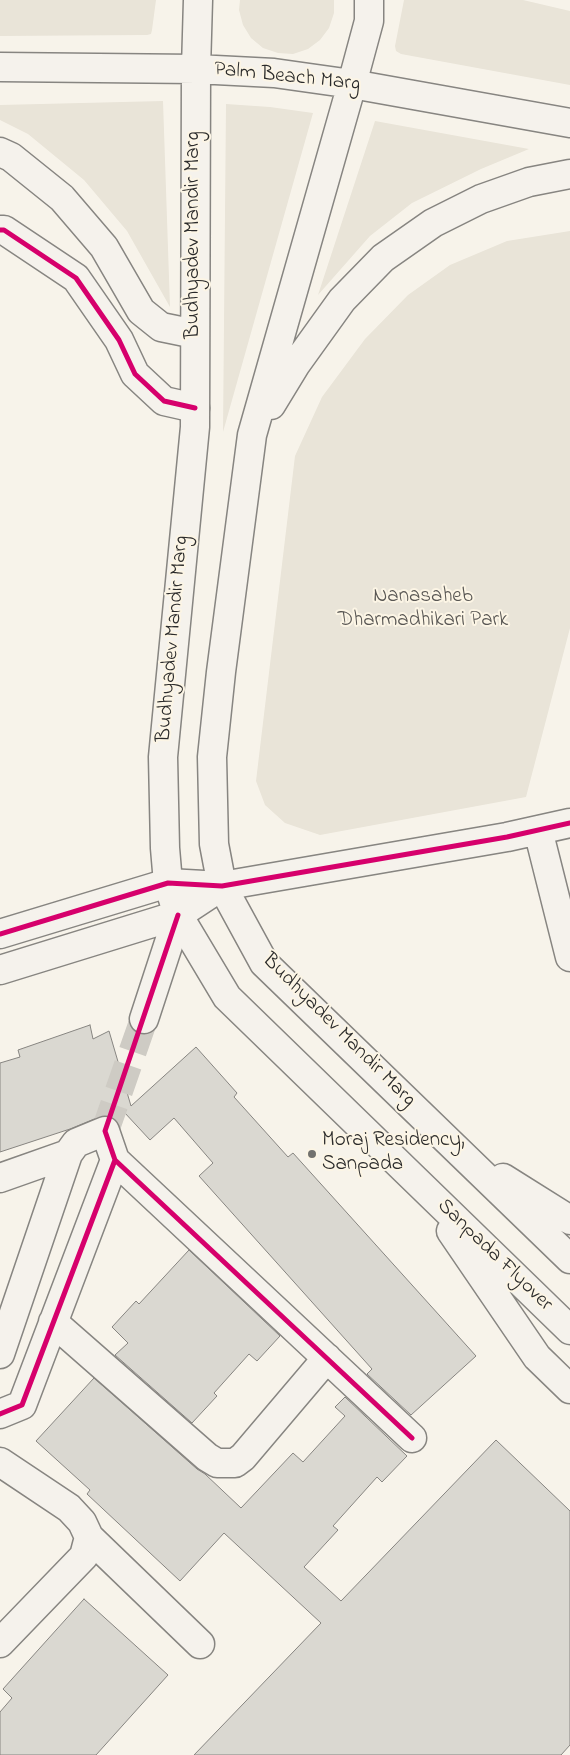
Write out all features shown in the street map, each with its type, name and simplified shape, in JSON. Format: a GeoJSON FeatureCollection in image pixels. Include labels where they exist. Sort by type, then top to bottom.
{"type":"FeatureCollection","features":[{"type":"Feature","properties":{"kind":"main road","name":"Budhyadev Mandir Marg"},"geometry":{"type":"LineString","coordinates":[[198,0],[196,69],[195,427],[163,757],[165,848],[168,883],[178,915],[227,997],[418,1182]]}},
{"type":"Feature","properties":{"kind":"main road","name":"Budhyadev Mandir Marg"},"geometry":{"type":"LineString","coordinates":[[369,0],[369,21],[252,435],[221,672],[212,757],[214,844],[222,886],[264,963],[454,1146]]}},
{"type":"Feature","properties":{"kind":"main road","name":"Palm Beach Marg"},"geometry":{"type":"LineString","coordinates":[[0,67],[196,69],[274,73],[352,84],[570,123]]}},
{"type":"Feature","properties":{"kind":"main road"},"geometry":{"type":"LineString","coordinates":[[0,152],[11,157],[62,198],[104,248],[141,312],[161,327],[195,334]]}},
{"type":"Feature","properties":{"kind":"main road"},"geometry":{"type":"LineString","coordinates":[[252,435],[296,364],[342,300],[383,258],[434,223],[481,199],[529,182],[570,174]]}},
{"type":"Feature","properties":{"kind":"main road"},"geometry":{"type":"LineString","coordinates":[[0,230],[4,230],[76,278],[119,340],[135,374],[164,400],[194,408]]}},
{"type":"Feature","properties":{"kind":"main road"},"geometry":{"type":"LineString","coordinates":[[0,934],[168,883],[222,886],[507,838],[570,823]]}},
{"type":"Feature","properties":{"kind":"main road"},"geometry":{"type":"LineString","coordinates":[[538,830],[570,957]]}},
{"type":"Feature","properties":{"kind":"main road"},"geometry":{"type":"LineString","coordinates":[[0,970],[178,915],[222,886]]}},
{"type":"Feature","properties":{"kind":"main road"},"geometry":{"type":"LineString","coordinates":[[144,1019],[178,915]]}},
{"type":"Feature","properties":{"kind":"main road"},"geometry":{"type":"LineString","coordinates":[[0,1354],[68,1154],[76,1143],[105,1131],[116,1160],[412,1438]]}},
{"type":"Feature","properties":{"kind":"main road"},"geometry":{"type":"LineString","coordinates":[[454,1146],[570,1220]]}},
{"type":"Feature","properties":{"kind":"main road"},"geometry":{"type":"LineString","coordinates":[[454,1146],[570,1259]]}},
{"type":"Feature","properties":{"kind":"main road"},"geometry":{"type":"LineString","coordinates":[[0,1178],[68,1154]]}},
{"type":"Feature","properties":{"kind":"main road"},"geometry":{"type":"LineString","coordinates":[[0,1414],[22,1405],[116,1160]]}},
{"type":"Feature","properties":{"kind":"main road"},"geometry":{"type":"LineString","coordinates":[[418,1182],[537,1357],[570,1389]]}},
{"type":"Feature","properties":{"kind":"main road","name":"Sanpada Flyover"},"geometry":{"type":"LineString","coordinates":[[418,1182],[568,1328]]}},
{"type":"Feature","properties":{"kind":"main road"},"geometry":{"type":"LineString","coordinates":[[53,1322],[207,1457],[217,1463],[235,1464],[243,1457],[327,1358]]}},
{"type":"Feature","properties":{"kind":"main road"},"geometry":{"type":"LineString","coordinates":[[0,1462],[69,1508],[82,1522],[89,1537],[200,1644]]}},
{"type":"Feature","properties":{"kind":"main road"},"geometry":{"type":"LineString","coordinates":[[0,1643],[84,1556],[89,1537]]}},
{"type":"Feature","properties":{"kind":"green space"},"geometry":{"type":"Polygon","coordinates":[[[0,0],[156,0],[151,34],[147,35],[0,36],[0,0]]]}},
{"type":"Feature","properties":{"kind":"green space"},"geometry":{"type":"Polygon","coordinates":[[[240,0],[334,0],[334,13],[329,28],[320,40],[308,49],[293,54],[278,53],[263,48],[251,38],[243,25],[239,10],[240,0]]]}},
{"type":"Feature","properties":{"kind":"green space"},"geometry":{"type":"Polygon","coordinates":[[[404,0],[523,0],[570,11],[570,85],[401,54],[396,51],[395,46],[404,0]]]}},
{"type":"Feature","properties":{"kind":"green space"},"geometry":{"type":"Polygon","coordinates":[[[163,101],[170,307],[127,231],[84,180],[28,134],[0,120],[0,105],[163,101]]]}},
{"type":"Feature","properties":{"kind":"green space"},"geometry":{"type":"Polygon","coordinates":[[[226,104],[270,107],[313,113],[223,432],[226,104]]]}},
{"type":"Feature","properties":{"kind":"green space"},"geometry":{"type":"Polygon","coordinates":[[[375,121],[529,149],[481,169],[412,203],[370,236],[318,295],[375,121]]]}},
{"type":"Feature","properties":{"kind":"green space","name":"Nanasaheb Dharmadhikari Park"},"geometry":{"type":"Polygon","coordinates":[[[570,231],[570,628],[526,797],[320,835],[285,823],[265,805],[256,781],[295,456],[322,397],[365,339],[408,295],[450,265],[507,241],[570,231]]]}},
{"type":"Feature","properties":{"kind":"building"},"geometry":{"type":"Polygon","coordinates":[[[90,1025],[93,1039],[109,1031],[131,1106],[196,1047],[237,1093],[234,1097],[288,1157],[293,1153],[476,1356],[411,1415],[367,1374],[372,1369],[199,1176],[213,1163],[174,1118],[150,1140],[124,1112],[127,1110],[99,1117],[70,1129],[0,1152],[0,1063],[20,1057],[18,1050],[90,1025]]]}},
{"type":"Feature","properties":{"kind":"building"},"geometry":{"type":"Polygon","coordinates":[[[189,1250],[280,1336],[257,1361],[249,1354],[214,1393],[217,1396],[192,1423],[115,1355],[128,1343],[112,1327],[136,1301],[139,1304],[189,1250]]]}},
{"type":"Feature","properties":{"kind":"building"},"geometry":{"type":"Polygon","coordinates":[[[94,1378],[205,1474],[241,1508],[293,1453],[303,1462],[345,1416],[335,1407],[345,1397],[407,1456],[382,1482],[377,1477],[333,1526],[338,1530],[304,1567],[341,1601],[496,1440],[570,1511],[570,1745],[561,1755],[194,1755],[321,1623],[224,1533],[180,1581],[87,1494],[90,1490],[36,1441],[94,1378]]]}},
{"type":"Feature","properties":{"kind":"building"},"geometry":{"type":"Polygon","coordinates":[[[84,1599],[168,1675],[96,1755],[0,1755],[0,1712],[12,1698],[3,1689],[84,1599]]]}},
{"type":"Feature","properties":{"kind":"tunnel"},"geometry":{"type":"LineString","coordinates":[[105,1131],[144,1019]]}},
{"type":"Feature","properties":{"kind":"cycle path"},"geometry":{"type":"LineString","coordinates":[[0,230],[4,230],[76,278],[119,340],[135,374],[164,401],[195,408]]}},
{"type":"Feature","properties":{"kind":"cycle path"},"geometry":{"type":"LineString","coordinates":[[0,934],[168,883],[222,886],[507,837],[570,823]]}},
{"type":"Feature","properties":{"kind":"cycle path"},"geometry":{"type":"LineString","coordinates":[[0,1414],[22,1405],[115,1160],[105,1131],[178,915]]}},
{"type":"Feature","properties":{"kind":"cycle path"},"geometry":{"type":"LineString","coordinates":[[115,1160],[412,1438]]}},
{"type":"Feature","properties":{"kind":"place","name":"Moraj Residency, Sanpada"},"geometry":{"type":"Point","coordinates":[312,1154]}}]}
